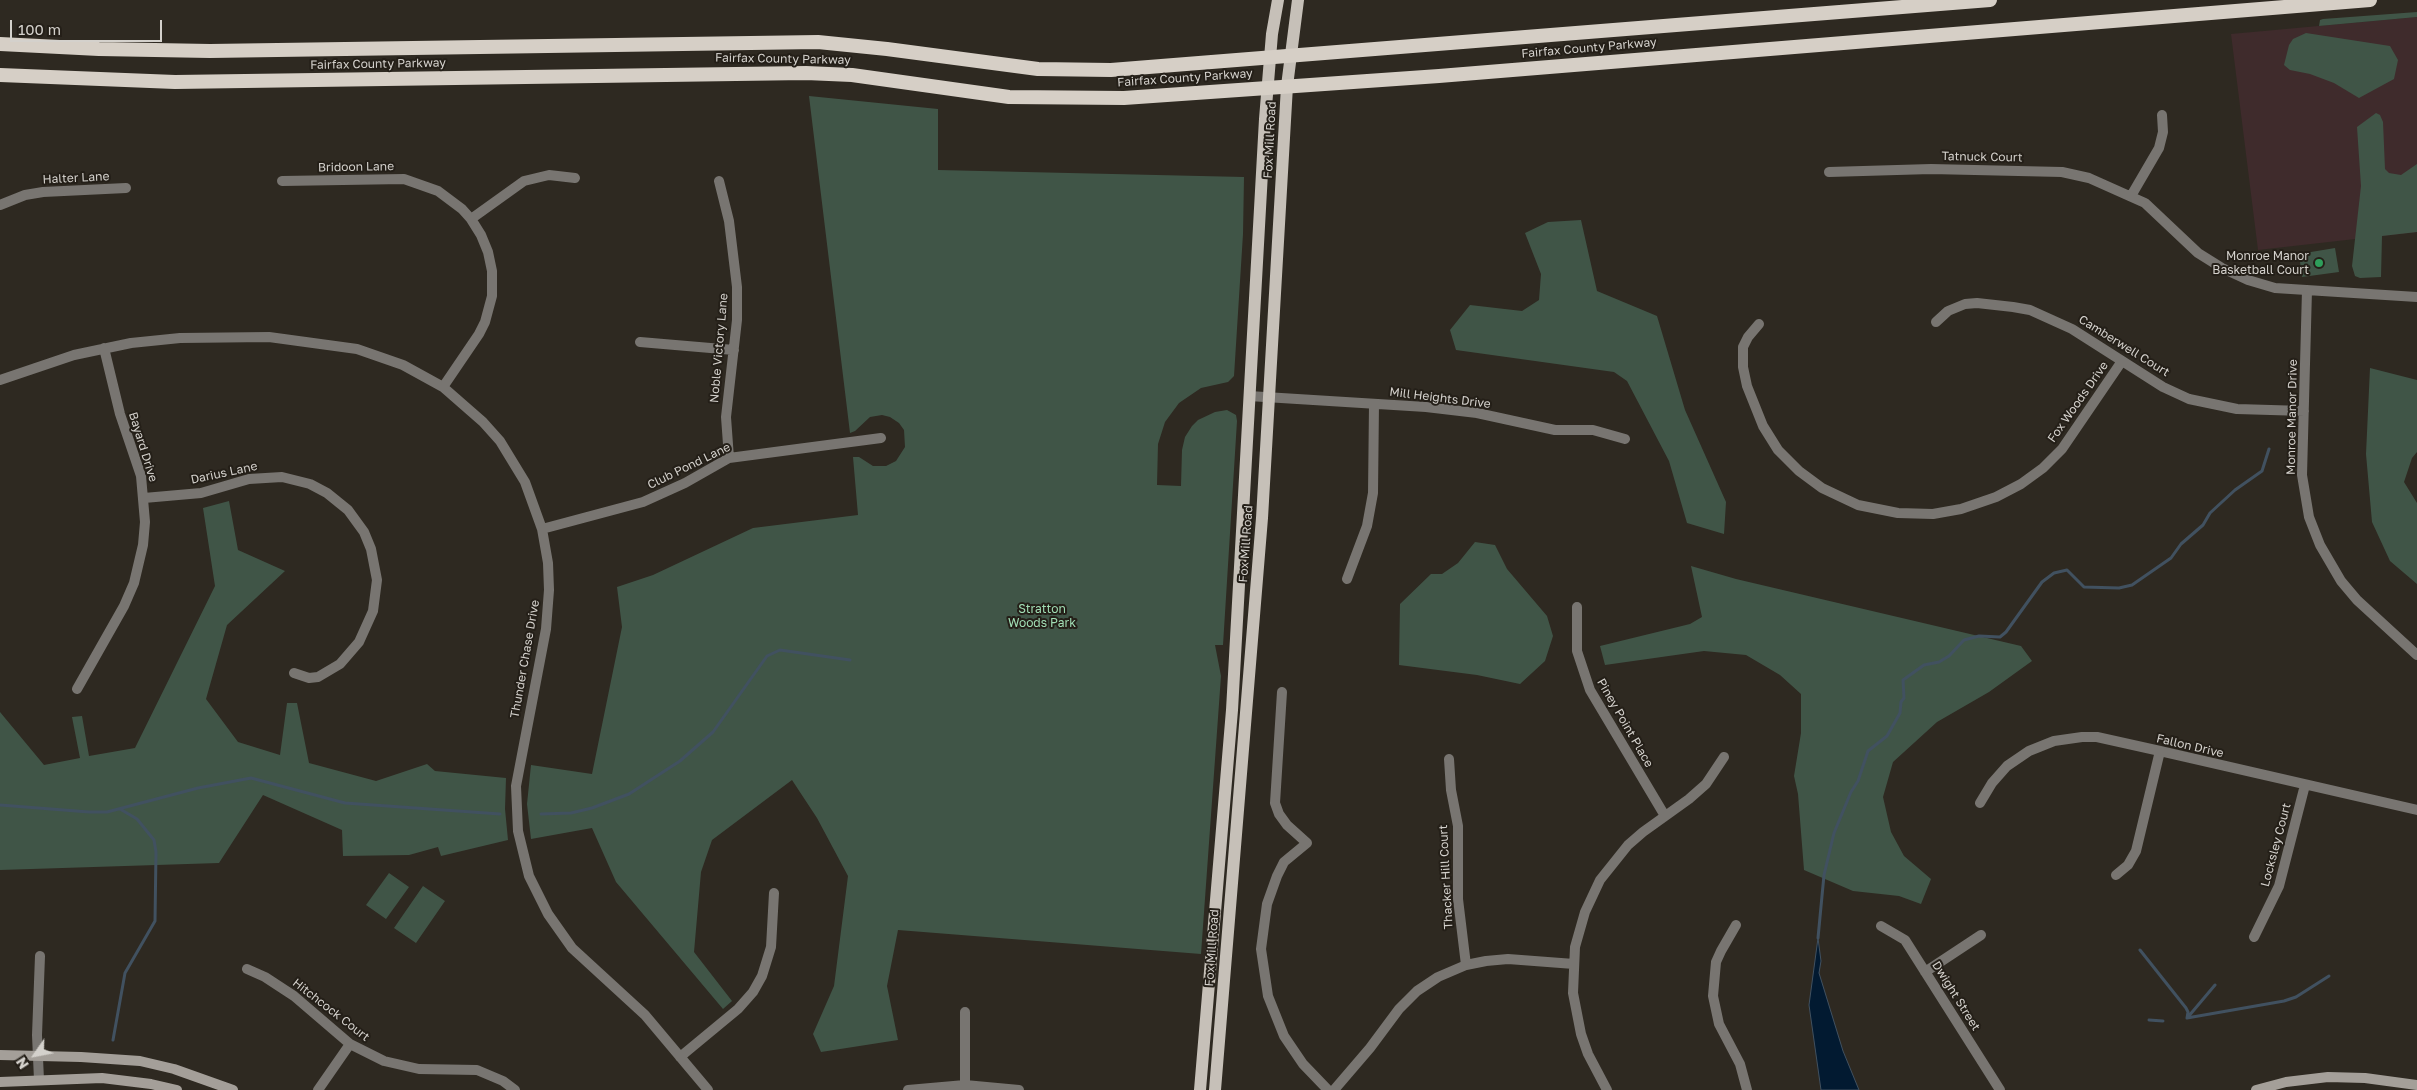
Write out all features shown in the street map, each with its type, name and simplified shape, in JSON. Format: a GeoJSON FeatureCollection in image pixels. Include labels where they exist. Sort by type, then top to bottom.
{"type":"FeatureCollection","features":[{"type":"Feature","properties":{"kind":"highway","name":"Fairfax County Parkway"},"geometry":{"type":"LineString","coordinates":[[0,44],[90,49],[210,51],[818,42],[887,49],[1010,66],[1075,70],[1149,67],[1990,0]]}},
{"type":"Feature","properties":{"kind":"highway","name":"Fairfax County Parkway"},"geometry":{"type":"LineString","coordinates":[[0,75],[175,82],[822,73],[898,80],[1009,97],[1099,99],[1439,76],[2370,0]]}},
{"type":"Feature","properties":{"kind":"main road","name":"Fox Mill Road"},"geometry":{"type":"LineString","coordinates":[[1200,1090],[1232,710],[1267,88],[1278,0]]}},
{"type":"Feature","properties":{"kind":"main road","name":"Fox Mill Road"},"geometry":{"type":"LineString","coordinates":[[1214,1090],[1260,537],[1287,86],[1298,0]]}},
{"type":"Feature","properties":{"kind":"main road"},"geometry":{"type":"LineString","coordinates":[[0,1055],[81,1056],[140,1061],[174,1068],[233,1090]]}},
{"type":"Feature","properties":{"kind":"main road"},"geometry":{"type":"LineString","coordinates":[[2256,1090],[2286,1082],[2328,1077],[2365,1078],[2417,1085]]}},
{"type":"Feature","properties":{"kind":"main road"},"geometry":{"type":"LineString","coordinates":[[0,1082],[110,1079],[151,1084],[177,1090]]}},
{"type":"Feature","properties":{"kind":"street"},"geometry":{"type":"LineString","coordinates":[[2131,196],[2158,148],[2163,132],[2162,115]]}},
{"type":"Feature","properties":{"kind":"street","name":"Tatnuck Court"},"geometry":{"type":"LineString","coordinates":[[1829,172],[1931,169],[2049,170],[2089,178],[2145,203],[2198,253],[2222,268],[2248,280],[2275,288],[2417,297]]}},
{"type":"Feature","properties":{"kind":"street"},"geometry":{"type":"LineString","coordinates":[[470,219],[524,181],[548,175],[575,178]]}},
{"type":"Feature","properties":{"kind":"street","name":"Bridoon Lane"},"geometry":{"type":"LineString","coordinates":[[282,181],[404,179],[442,193],[470,219],[482,235],[488,252],[492,271],[492,296],[485,322],[479,334],[443,387]]}},
{"type":"Feature","properties":{"kind":"street","name":"Noble Victory Lane"},"geometry":{"type":"LineString","coordinates":[[719,181],[734,254],[737,303],[734,350],[726,416],[730,458]]}},
{"type":"Feature","properties":{"kind":"street","name":"Halter Lane"},"geometry":{"type":"LineString","coordinates":[[0,205],[43,192],[126,188]]}},
{"type":"Feature","properties":{"kind":"street","name":"Monroe Manor Drive"},"geometry":{"type":"LineString","coordinates":[[2307,290],[2304,486],[2309,517],[2320,546],[2349,590],[2417,655]]}},
{"type":"Feature","properties":{"kind":"street","name":"Camberwell Court"},"geometry":{"type":"LineString","coordinates":[[1936,322],[1948,311],[1964,304],[2013,306],[2058,321],[2163,386],[2208,404],[2237,409],[2304,411]]}},
{"type":"Feature","properties":{"kind":"street","name":"Fox Woods Drive"},"geometry":{"type":"LineString","coordinates":[[1759,324],[1748,337],[1743,347],[1744,367],[1747,386],[1762,426],[1778,450],[1798,471],[1822,488],[1858,504],[1898,513],[1933,514],[1961,509],[1996,497],[2021,484],[2043,468],[2062,448],[2122,361]]}},
{"type":"Feature","properties":{"kind":"street","name":"Thunder Chase Drive"},"geometry":{"type":"LineString","coordinates":[[0,380],[44,364],[104,348],[170,339],[221,336],[269,337],[316,342],[376,355],[403,365],[443,387],[466,405],[500,441],[525,482],[542,529],[548,563],[548,610],[516,786],[518,831],[523,856],[538,896],[559,932],[587,962],[645,1015],[708,1090]]}},
{"type":"Feature","properties":{"kind":"street"},"geometry":{"type":"LineString","coordinates":[[640,342],[734,350]]}},
{"type":"Feature","properties":{"kind":"street","name":"Bayard Drive"},"geometry":{"type":"LineString","coordinates":[[77,689],[124,606],[134,583],[143,545],[144,498],[141,476],[120,414],[104,348]]}},
{"type":"Feature","properties":{"kind":"street","name":"Mill Heights Drive"},"geometry":{"type":"LineString","coordinates":[[1249,396],[1426,407],[1477,413],[1555,430],[1593,430],[1625,439]]}},
{"type":"Feature","properties":{"kind":"street"},"geometry":{"type":"LineString","coordinates":[[1347,579],[1368,526],[1373,493],[1374,404]]}},
{"type":"Feature","properties":{"kind":"street","name":"Club Pond Lane"},"geometry":{"type":"LineString","coordinates":[[542,529],[643,502],[685,483],[730,458],[881,438]]}},
{"type":"Feature","properties":{"kind":"street","name":"Darius Lane"},"geometry":{"type":"LineString","coordinates":[[144,498],[201,493],[249,479],[282,477],[310,484],[326,493],[348,510],[364,532],[371,549],[376,580],[373,611],[359,642],[340,664],[318,677],[309,678],[294,673]]}},
{"type":"Feature","properties":{"kind":"street","name":"Piney Point Place"},"geometry":{"type":"LineString","coordinates":[[1577,607],[1577,651],[1590,690],[1665,816]]}},
{"type":"Feature","properties":{"kind":"street"},"geometry":{"type":"LineString","coordinates":[[1282,692],[1275,803],[1279,814],[1287,825],[1307,844],[1284,862],[1267,904],[1261,949],[1268,996],[1284,1036],[1303,1064],[1328,1090]]}},
{"type":"Feature","properties":{"kind":"street","name":"Fallon Drive"},"geometry":{"type":"LineString","coordinates":[[1980,803],[1992,783],[2007,766],[2029,751],[2054,740],[2096,737],[2417,810]]}},
{"type":"Feature","properties":{"kind":"street"},"geometry":{"type":"LineString","coordinates":[[2116,875],[2128,865],[2136,851],[2160,751]]}},
{"type":"Feature","properties":{"kind":"street"},"geometry":{"type":"LineString","coordinates":[[1607,1090],[1597,1073],[1581,1034],[1573,993],[1574,964],[1579,930],[1600,880],[1628,845],[1690,799],[1706,784],[1724,757]]}},
{"type":"Feature","properties":{"kind":"street","name":"Thacker Hill Court"},"geometry":{"type":"LineString","coordinates":[[1449,758],[1451,790],[1458,826],[1458,899],[1466,965]]}},
{"type":"Feature","properties":{"kind":"street","name":"Locksley Court"},"geometry":{"type":"LineString","coordinates":[[2254,936],[2279,886],[2305,785]]}},
{"type":"Feature","properties":{"kind":"street"},"geometry":{"type":"LineString","coordinates":[[680,1057],[738,1009],[753,992],[762,976],[771,947],[774,893]]}},
{"type":"Feature","properties":{"kind":"street"},"geometry":{"type":"LineString","coordinates":[[1736,925],[1716,962],[1713,996],[1718,1024],[1740,1064],[1747,1090]]}},
{"type":"Feature","properties":{"kind":"street","name":"Dwight Street"},"geometry":{"type":"LineString","coordinates":[[1881,926],[1905,940],[2000,1090]]}},
{"type":"Feature","properties":{"kind":"street"},"geometry":{"type":"LineString","coordinates":[[1925,972],[1981,935]]}},
{"type":"Feature","properties":{"kind":"street"},"geometry":{"type":"LineString","coordinates":[[39,1080],[40,956]]}},
{"type":"Feature","properties":{"kind":"street"},"geometry":{"type":"LineString","coordinates":[[1334,1090],[1412,996],[1438,977],[1466,965],[1508,959],[1574,964]]}},
{"type":"Feature","properties":{"kind":"street","name":"Hitchcock Court"},"geometry":{"type":"LineString","coordinates":[[247,969],[265,977],[294,996],[350,1044],[366,1054],[399,1066],[433,1070],[465,1069],[488,1073],[515,1090]]}},
{"type":"Feature","properties":{"kind":"street"},"geometry":{"type":"LineString","coordinates":[[965,1012],[966,1085]]}},
{"type":"Feature","properties":{"kind":"street"},"geometry":{"type":"LineString","coordinates":[[318,1090],[350,1044]]}},
{"type":"Feature","properties":{"kind":"street"},"geometry":{"type":"LineString","coordinates":[[908,1090],[966,1085],[1019,1090]]}},
{"type":"Feature","properties":{"kind":"shaded area"},"geometry":{"type":"Polygon","coordinates":[[[2417,17],[2417,232],[2258,250],[2231,34],[2417,17]]]}},
{"type":"Feature","properties":{"kind":"green space"},"geometry":{"type":"Polygon","coordinates":[[[2417,12],[2417,17],[2319,26],[2320,20],[2323,19],[2417,12]]]}},
{"type":"Feature","properties":{"kind":"green space"},"geometry":{"type":"Polygon","coordinates":[[[2306,33],[2390,46],[2398,60],[2394,79],[2359,98],[2334,83],[2310,74],[2290,70],[2284,65],[2289,45],[2293,39],[2306,33]]]}},
{"type":"Feature","properties":{"kind":"green space","name":"Stratton Woods Park"},"geometry":{"type":"Polygon","coordinates":[[[809,96],[938,109],[938,170],[1244,177],[1243,234],[1234,376],[1228,382],[1201,388],[1179,403],[1165,422],[1158,444],[1157,485],[1181,486],[1182,450],[1185,437],[1192,426],[1198,420],[1215,412],[1227,410],[1236,415],[1223,645],[1215,645],[1221,676],[1201,954],[898,930],[887,986],[898,1040],[821,1052],[813,1034],[834,986],[848,876],[817,818],[792,780],[712,840],[701,872],[694,952],[732,1001],[723,1009],[616,882],[592,828],[531,839],[527,804],[531,765],[592,774],[622,627],[617,587],[653,575],[753,528],[858,515],[853,457],[859,457],[873,466],[886,466],[896,461],[905,447],[904,430],[899,423],[890,417],[882,415],[870,417],[855,431],[850,433],[809,96]]]}},
{"type":"Feature","properties":{"kind":"green space"},"geometry":{"type":"Polygon","coordinates":[[[2376,113],[2380,115],[2383,122],[2385,169],[2389,173],[2401,175],[2417,164],[2417,232],[2382,236],[2381,277],[2360,278],[2355,276],[2352,266],[2361,186],[2357,127],[2376,113]]]}},
{"type":"Feature","properties":{"kind":"green space"},"geometry":{"type":"Polygon","coordinates":[[[1581,220],[1597,291],[1657,316],[1685,410],[1726,502],[1724,534],[1687,523],[1669,461],[1627,381],[1614,372],[1456,350],[1450,330],[1470,305],[1522,311],[1539,300],[1541,274],[1525,233],[1548,222],[1581,220]]]}},
{"type":"Feature","properties":{"kind":"green space","name":"Monroe Manor Basketball Court"},"geometry":{"type":"Polygon","coordinates":[[[2335,248],[2339,272],[2302,277],[2299,254],[2335,248]]]}},
{"type":"Feature","properties":{"kind":"green space"},"geometry":{"type":"Polygon","coordinates":[[[2370,368],[2417,380],[2417,452],[2412,458],[2404,482],[2417,503],[2417,584],[2390,561],[2372,522],[2366,454],[2370,368]]]}},
{"type":"Feature","properties":{"kind":"green space"},"geometry":{"type":"Polygon","coordinates":[[[229,501],[238,550],[285,571],[227,625],[206,699],[238,742],[280,755],[287,703],[297,703],[309,763],[376,781],[427,764],[435,771],[506,778],[505,809],[508,840],[441,856],[438,847],[409,855],[343,856],[342,830],[263,795],[219,863],[0,870],[0,712],[44,765],[80,758],[72,717],[82,716],[89,756],[135,748],[215,586],[203,508],[229,501]]]}},
{"type":"Feature","properties":{"kind":"green space"},"geometry":{"type":"Polygon","coordinates":[[[1475,542],[1495,545],[1507,569],[1547,616],[1553,636],[1545,661],[1520,684],[1477,675],[1399,665],[1400,604],[1431,574],[1442,574],[1458,563],[1475,542]]]}},
{"type":"Feature","properties":{"kind":"green space"},"geometry":{"type":"Polygon","coordinates":[[[1691,566],[1736,579],[2021,646],[2032,661],[1989,692],[1937,722],[1893,762],[1883,797],[1891,832],[1904,856],[1931,879],[1921,904],[1899,896],[1853,891],[1804,870],[1798,794],[1794,776],[1801,733],[1801,694],[1780,675],[1746,655],[1704,651],[1605,665],[1600,646],[1690,624],[1702,617],[1691,566]]]}},
{"type":"Feature","properties":{"kind":"green space"},"geometry":{"type":"Polygon","coordinates":[[[389,873],[409,887],[386,919],[366,905],[389,873]]]}},
{"type":"Feature","properties":{"kind":"green space"},"geometry":{"type":"Polygon","coordinates":[[[423,886],[445,901],[416,943],[394,928],[423,886]]]}},
{"type":"Feature","properties":{"kind":"water"},"geometry":{"type":"Polygon","coordinates":[[[1818,938],[1821,961],[1819,973],[1843,1051],[1859,1090],[1821,1090],[1809,1005],[1818,938]]]}},
{"type":"Feature","properties":{"kind":"waterway"},"geometry":{"type":"LineString","coordinates":[[1818,938],[1824,875],[1834,833],[1851,792],[1858,781],[1868,751],[1887,736],[1900,713],[1901,702],[1904,698],[1903,680],[1924,665],[1939,662],[1949,656],[1964,640],[1979,636],[2000,637],[2006,632],[2042,582],[2054,573],[2067,570],[2084,587],[2119,588],[2132,585],[2171,558],[2181,544],[2203,525],[2210,513],[2235,490],[2262,471],[2269,449]]}},
{"type":"Feature","properties":{"kind":"waterway"},"geometry":{"type":"LineString","coordinates":[[541,814],[571,813],[592,808],[629,794],[680,761],[713,732],[767,656],[780,650],[850,660]]}},
{"type":"Feature","properties":{"kind":"waterway"},"geometry":{"type":"LineString","coordinates":[[0,805],[107,812],[198,788],[251,778],[345,803],[500,814]]}},
{"type":"Feature","properties":{"kind":"waterway"},"geometry":{"type":"LineString","coordinates":[[113,1040],[125,973],[155,921],[156,852],[154,840],[137,819],[120,809]]}},
{"type":"Feature","properties":{"kind":"waterway"},"geometry":{"type":"LineString","coordinates":[[2140,950],[2186,1008],[2188,1012],[2187,1018]]}},
{"type":"Feature","properties":{"kind":"waterway"},"geometry":{"type":"LineString","coordinates":[[2187,1018],[2284,1001],[2296,997],[2329,976]]}},
{"type":"Feature","properties":{"kind":"waterway"},"geometry":{"type":"LineString","coordinates":[[2188,1017],[2215,985]]}},
{"type":"Feature","properties":{"kind":"waterway"},"geometry":{"type":"LineString","coordinates":[[2149,1020],[2163,1021]]}},
{"type":"Feature","properties":{"kind":"place","name":"Monroe Manor Basketball Court"},"geometry":{"type":"Point","coordinates":[2319,263]}}]}
